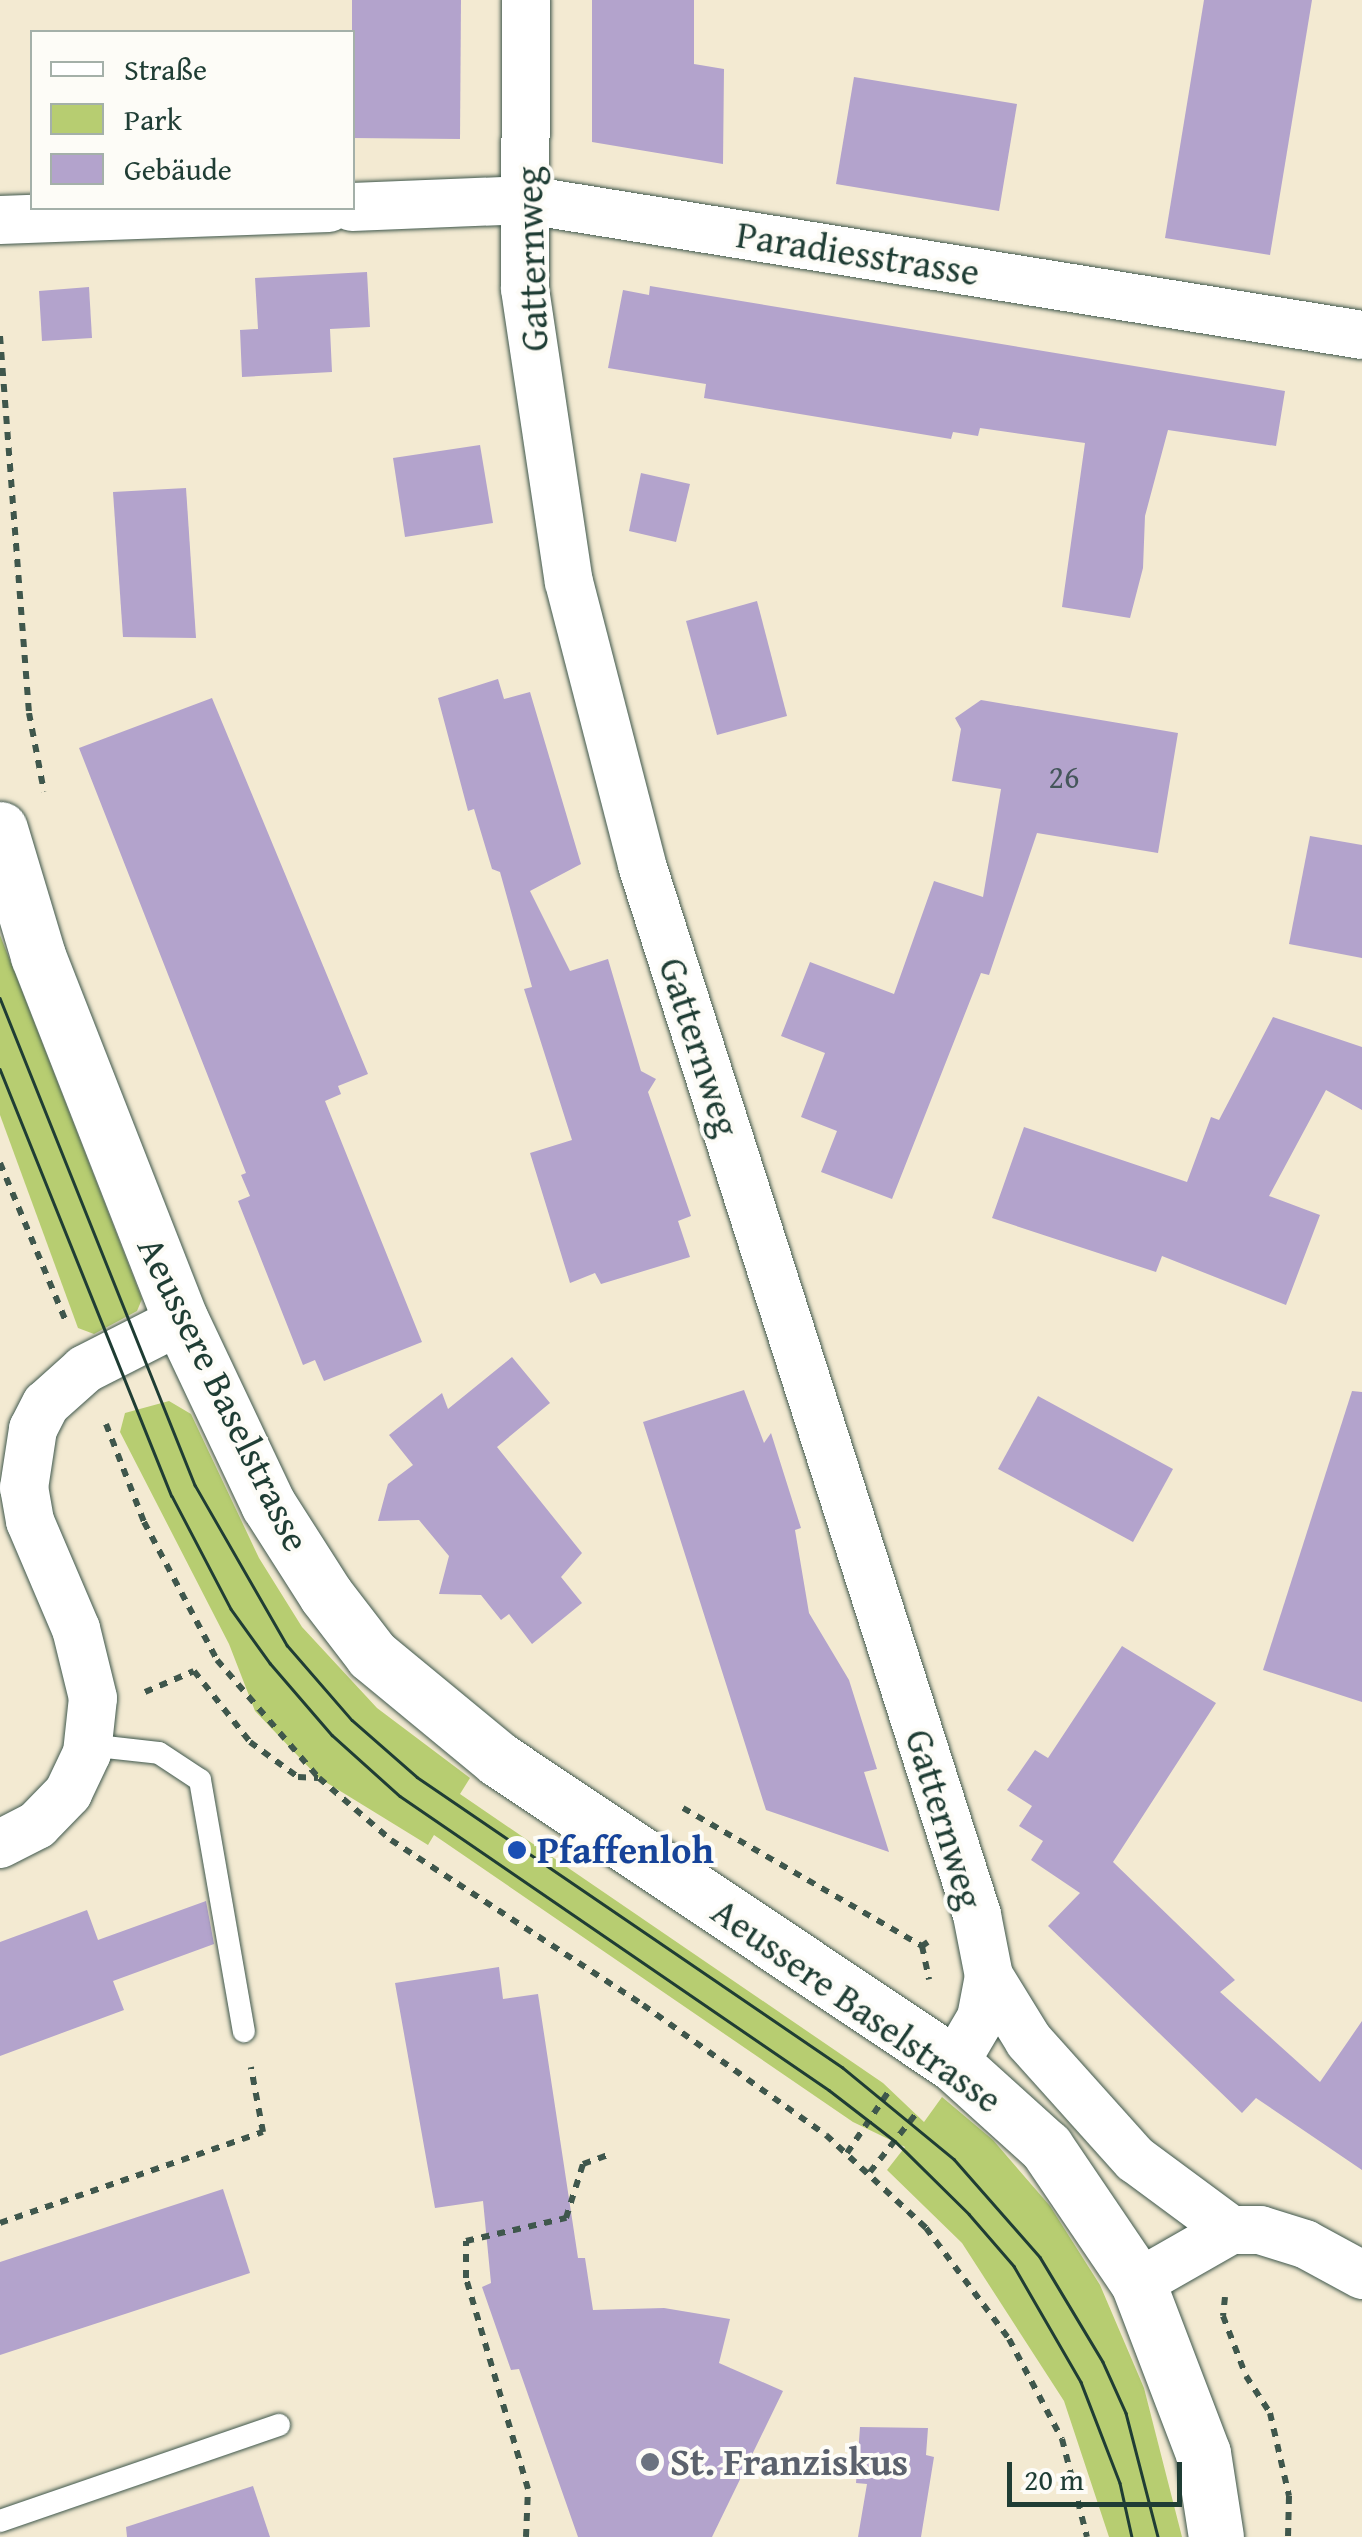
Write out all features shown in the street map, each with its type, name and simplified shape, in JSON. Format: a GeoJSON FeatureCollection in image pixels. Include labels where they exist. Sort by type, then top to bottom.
{"type":"FeatureCollection","features":[{"type":"Feature","properties":{"kind":"main road","name":"Aeussere Baselstrasse"},"geometry":{"type":"LineString","coordinates":[[23,817],[38,956],[181,1320],[268,1504],[372,1654],[498,1759],[954,2064],[1046,2146],[1138,2283],[1203,2453],[1216,2537]]}},
{"type":"Feature","properties":{"kind":"street","name":"Gatternweg"},"geometry":{"type":"LineString","coordinates":[[526,0],[525,289],[554,505],[638,847],[976,1915],[989,1976],[981,2018],[954,2064]]}},
{"type":"Feature","properties":{"kind":"street","name":"Paradiesstrasse"},"geometry":{"type":"LineString","coordinates":[[355,206],[527,200],[1362,335]]}},
{"type":"Feature","properties":{"kind":"street"},"geometry":{"type":"LineString","coordinates":[[0,220],[274,210]]}},
{"type":"Feature","properties":{"kind":"street"},"geometry":{"type":"LineString","coordinates":[[0,1844],[37,1825],[68,1793],[90,1730],[93,1698],[76,1628],[30,1521],[24,1488],[26,1454],[39,1416],[86,1370],[181,1320]]}},
{"type":"Feature","properties":{"kind":"street"},"geometry":{"type":"LineString","coordinates":[[989,1976],[1029,2041],[1135,2159],[1232,2230]]}},
{"type":"Feature","properties":{"kind":"street"},"geometry":{"type":"LineString","coordinates":[[1138,2283],[1232,2230],[1260,2230],[1305,2244],[1362,2276]]}},
{"type":"Feature","properties":{"kind":"lane"},"geometry":{"type":"LineString","coordinates":[[90,1730],[159,1753],[200,1780],[244,2031]]}},
{"type":"Feature","properties":{"kind":"lane"},"geometry":{"type":"LineString","coordinates":[[0,2521],[279,2425]]}},
{"type":"Feature","properties":{"kind":"path"},"geometry":{"type":"LineString","coordinates":[[0,336],[29,714],[23,817]]}},
{"type":"Feature","properties":{"kind":"path"},"geometry":{"type":"LineString","coordinates":[[0,1164],[144,1522],[216,1660],[319,1778],[391,1840],[643,2005],[870,2172],[926,2228],[1008,2339],[1062,2440],[1087,2537]]}},
{"type":"Feature","properties":{"kind":"path"},"geometry":{"type":"LineString","coordinates":[[90,1730],[194,1672],[250,1742],[298,1777],[319,1778]]}},
{"type":"Feature","properties":{"kind":"path"},"geometry":{"type":"LineString","coordinates":[[669,1800],[922,1946],[976,1915]]}},
{"type":"Feature","properties":{"kind":"path"},"geometry":{"type":"LineString","coordinates":[[870,2172],[954,2064]]}},
{"type":"Feature","properties":{"kind":"path"},"geometry":{"type":"LineString","coordinates":[[0,2224],[263,2132],[257,2094]]}},
{"type":"Feature","properties":{"kind":"path"},"geometry":{"type":"LineString","coordinates":[[526,2537],[528,2490],[466,2278],[466,2241],[566,2218],[583,2164],[610,2154]]}},
{"type":"Feature","properties":{"kind":"path"},"geometry":{"type":"LineString","coordinates":[[1232,2230],[1223,2316],[1246,2376],[1270,2413],[1288,2496],[1288,2537]]}},
{"type":"Feature","properties":{"kind":"green space"},"geometry":{"type":"Polygon","coordinates":[[[0,935],[142,1299],[137,1311],[94,1334],[78,1328],[0,1115],[0,935]]]}},
{"type":"Feature","properties":{"kind":"green space"},"geometry":{"type":"Polygon","coordinates":[[[169,1401],[191,1414],[259,1558],[302,1627],[377,1708],[470,1778],[460,1794],[883,2083],[924,2122],[942,2097],[993,2140],[1050,2206],[1100,2285],[1144,2388],[1182,2537],[1109,2537],[1064,2401],[962,2243],[887,2170],[905,2147],[853,2122],[434,1835],[428,1845],[319,1778],[255,1711],[229,1644],[120,1432],[125,1413],[169,1401]]]}},
{"type":"Feature","properties":{"kind":"building"},"geometry":{"type":"Polygon","coordinates":[[[352,0],[461,0],[460,139],[355,138],[352,0]]]}},
{"type":"Feature","properties":{"kind":"building"},"geometry":{"type":"Polygon","coordinates":[[[592,0],[694,0],[694,64],[724,69],[723,164],[592,142],[592,0]]]}},
{"type":"Feature","properties":{"kind":"building"},"geometry":{"type":"Polygon","coordinates":[[[1204,0],[1312,0],[1270,255],[1165,238],[1204,0]]]}},
{"type":"Feature","properties":{"kind":"building"},"geometry":{"type":"Polygon","coordinates":[[[854,77],[1017,104],[999,211],[836,184],[854,77]]]}},
{"type":"Feature","properties":{"kind":"building"},"geometry":{"type":"Polygon","coordinates":[[[367,272],[370,327],[330,329],[332,372],[242,377],[240,330],[258,329],[255,278],[367,272]]]}},
{"type":"Feature","properties":{"kind":"building"},"geometry":{"type":"Polygon","coordinates":[[[650,286],[1285,391],[1276,446],[1168,430],[1145,516],[1143,568],[1130,618],[1062,607],[1085,443],[980,428],[978,436],[953,432],[951,439],[704,398],[706,384],[608,368],[623,290],[649,295],[650,286]]]}},
{"type":"Feature","properties":{"kind":"building"},"geometry":{"type":"Polygon","coordinates":[[[89,287],[92,338],[42,341],[39,291],[89,287]]]}},
{"type":"Feature","properties":{"kind":"building"},"geometry":{"type":"Polygon","coordinates":[[[480,445],[493,523],[405,537],[393,458],[480,445]]]}},
{"type":"Feature","properties":{"kind":"building"},"geometry":{"type":"Polygon","coordinates":[[[641,473],[690,484],[676,542],[629,531],[641,473]]]}},
{"type":"Feature","properties":{"kind":"building"},"geometry":{"type":"Polygon","coordinates":[[[186,488],[196,638],[123,637],[113,492],[186,488]]]}},
{"type":"Feature","properties":{"kind":"building"},"geometry":{"type":"Polygon","coordinates":[[[757,601],[787,716],[717,735],[686,621],[757,601]]]}},
{"type":"Feature","properties":{"kind":"building"},"geometry":{"type":"Polygon","coordinates":[[[498,679],[504,699],[530,692],[581,864],[530,891],[570,971],[608,959],[641,1071],[656,1079],[648,1092],[691,1216],[678,1221],[690,1257],[601,1284],[595,1273],[570,1283],[530,1153],[572,1140],[524,989],[532,987],[500,872],[492,869],[474,809],[468,811],[438,698],[498,679]]]}},
{"type":"Feature","properties":{"kind":"building"},"geometry":{"type":"Polygon","coordinates":[[[212,698],[368,1074],[338,1086],[341,1094],[325,1101],[422,1342],[324,1381],[315,1360],[303,1365],[238,1201],[250,1196],[241,1175],[246,1173],[79,748],[212,698]]]}},
{"type":"Feature","properties":{"kind":"building"},"geometry":{"type":"Polygon","coordinates":[[[981,700],[1178,733],[1158,853],[1037,833],[989,975],[981,973],[892,1199],[821,1172],[837,1131],[801,1117],[825,1053],[781,1036],[810,962],[894,994],[934,881],[983,897],[1001,789],[952,781],[961,729],[955,718],[981,700]]]}},
{"type":"Feature","properties":{"kind":"building"},"geometry":{"type":"Polygon","coordinates":[[[1310,836],[1362,845],[1362,958],[1289,944],[1310,836]]]}},
{"type":"Feature","properties":{"kind":"building"},"geometry":{"type":"Polygon","coordinates":[[[1273,1017],[1362,1047],[1362,1110],[1326,1090],[1269,1196],[1320,1215],[1286,1305],[1162,1256],[1156,1272],[992,1218],[1024,1127],[1187,1182],[1211,1117],[1219,1120],[1273,1017]]]}},
{"type":"Feature","properties":{"kind":"building"},"geometry":{"type":"Polygon","coordinates":[[[512,1357],[550,1403],[497,1447],[582,1553],[561,1577],[582,1603],[532,1644],[509,1614],[501,1620],[481,1595],[439,1594],[449,1556],[419,1520],[378,1521],[388,1484],[413,1465],[389,1435],[442,1393],[448,1409],[512,1357]]]}},
{"type":"Feature","properties":{"kind":"building"},"geometry":{"type":"Polygon","coordinates":[[[744,1390],[764,1443],[771,1433],[801,1528],[795,1530],[809,1613],[849,1680],[877,1769],[864,1772],[889,1852],[766,1810],[643,1422],[744,1390]]]}},
{"type":"Feature","properties":{"kind":"building"},"geometry":{"type":"Polygon","coordinates":[[[1352,1391],[1362,1392],[1362,1702],[1263,1670],[1352,1391]]]}},
{"type":"Feature","properties":{"kind":"building"},"geometry":{"type":"Polygon","coordinates":[[[1038,1396],[1173,1469],[1133,1542],[998,1469],[1038,1396]]]}},
{"type":"Feature","properties":{"kind":"building"},"geometry":{"type":"Polygon","coordinates":[[[1122,1646],[1216,1703],[1113,1862],[1235,1980],[1220,1992],[1320,2082],[1362,2021],[1362,2170],[1256,2098],[1242,2113],[1048,1926],[1080,1893],[1031,1860],[1043,1841],[1019,1826],[1032,1806],[1007,1790],[1035,1750],[1048,1758],[1122,1646]]]}},
{"type":"Feature","properties":{"kind":"building"},"geometry":{"type":"Polygon","coordinates":[[[206,1901],[214,1944],[113,1981],[124,2010],[0,2056],[0,1942],[87,1910],[98,1940],[206,1901]]]}},
{"type":"Feature","properties":{"kind":"building"},"geometry":{"type":"Polygon","coordinates":[[[499,1967],[503,1999],[538,1994],[578,2258],[585,2258],[593,2310],[664,2308],[730,2319],[719,2363],[783,2391],[712,2537],[578,2537],[519,2369],[511,2370],[482,2287],[491,2283],[483,2201],[435,2208],[395,1983],[499,1967]]]}},
{"type":"Feature","properties":{"kind":"building"},"geometry":{"type":"Polygon","coordinates":[[[223,2189],[250,2273],[0,2355],[0,2262],[223,2189]]]}},
{"type":"Feature","properties":{"kind":"building"},"geometry":{"type":"Polygon","coordinates":[[[860,2427],[928,2428],[926,2455],[934,2457],[921,2537],[858,2537],[867,2484],[856,2483],[860,2427]]]}},
{"type":"Feature","properties":{"kind":"building"},"geometry":{"type":"Polygon","coordinates":[[[253,2486],[270,2537],[127,2537],[126,2527],[253,2486]]]}},
{"type":"Feature","properties":{"kind":"tram line"},"geometry":{"type":"LineString","coordinates":[[0,998],[195,1485],[287,1645],[352,1720],[417,1777],[842,2067],[954,2159],[1040,2257],[1103,2362],[1126,2413],[1158,2537]]}},
{"type":"Feature","properties":{"kind":"tram line"},"geometry":{"type":"LineString","coordinates":[[0,1069],[172,1496],[231,1609],[270,1663],[332,1735],[400,1796],[829,2090],[895,2141],[969,2214],[1014,2266],[1081,2382],[1120,2483],[1132,2537]]}},
{"type":"Feature","properties":{"kind":"place","name":"Pfaffenloh"},"geometry":{"type":"Point","coordinates":[517,1850]}},
{"type":"Feature","properties":{"kind":"place","name":"St. Franziskus"},"geometry":{"type":"Point","coordinates":[650,2462]}}]}
